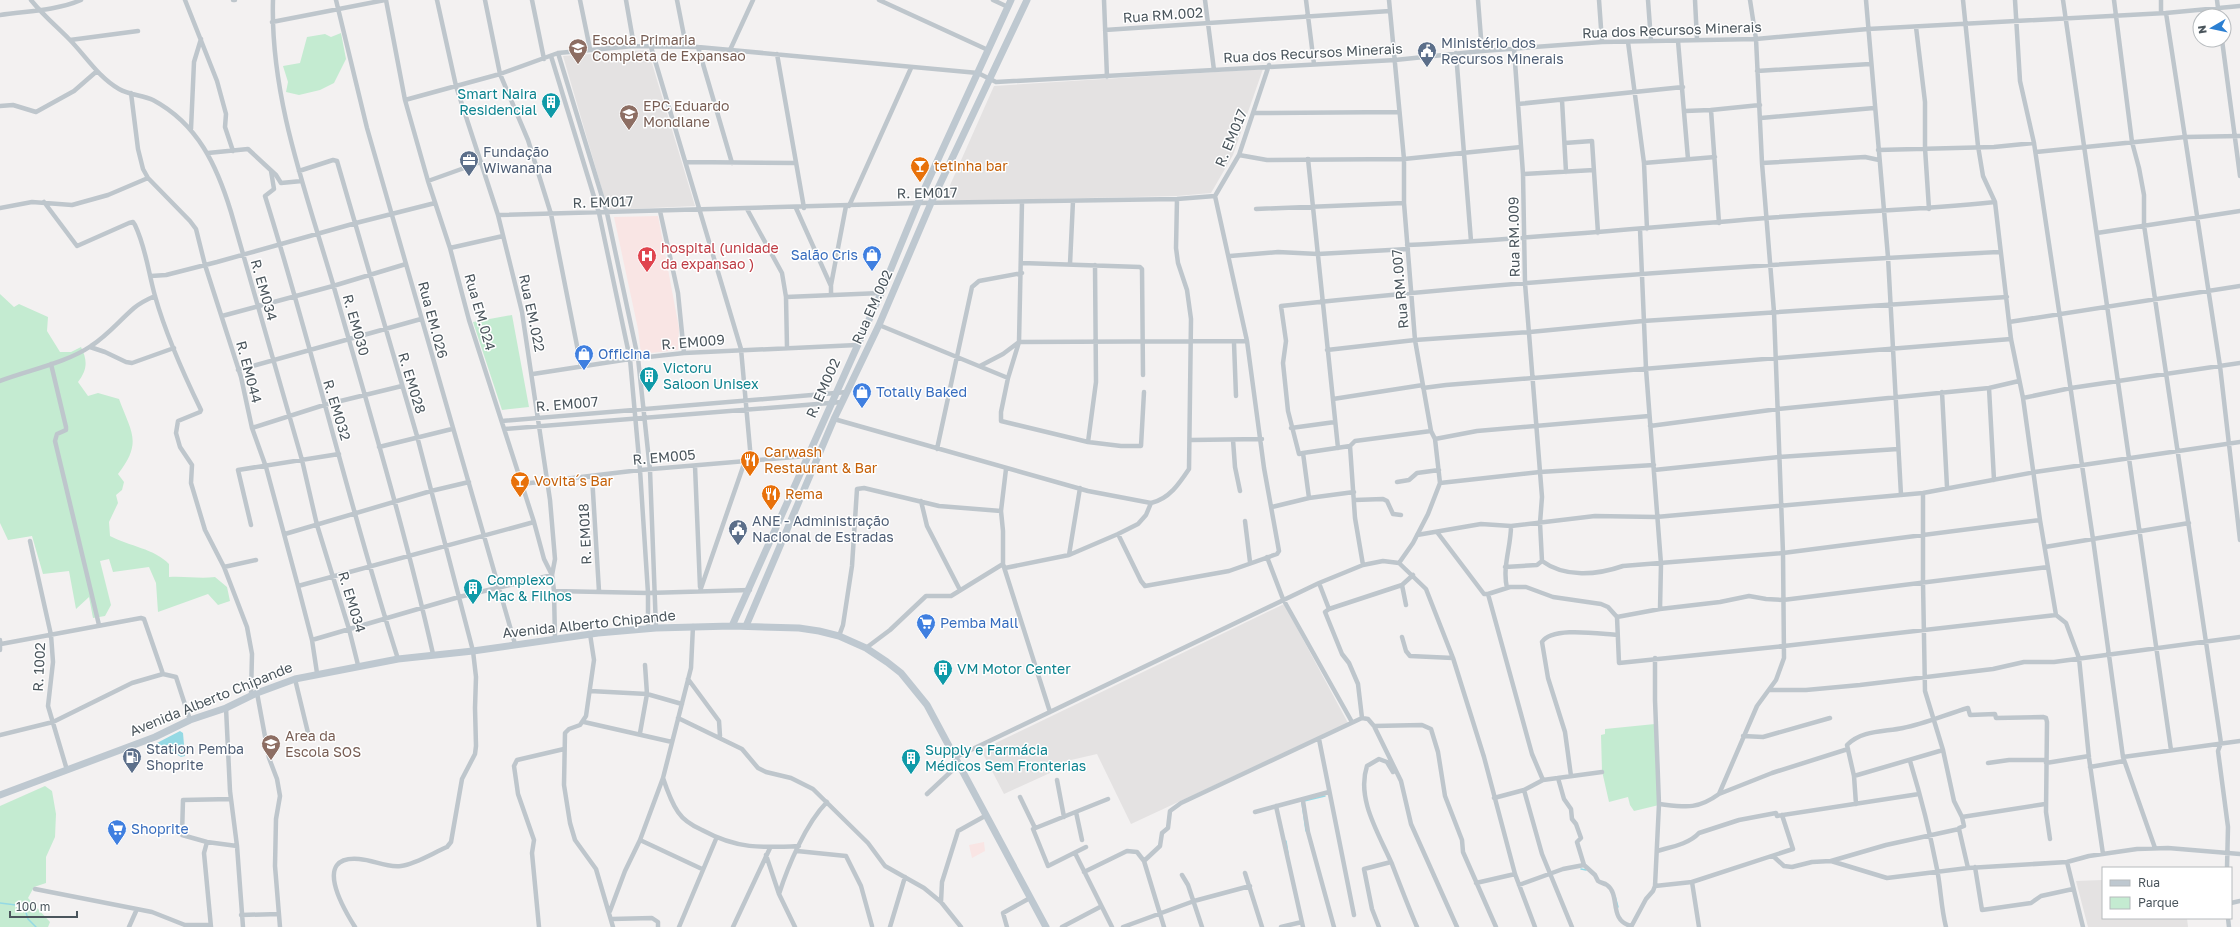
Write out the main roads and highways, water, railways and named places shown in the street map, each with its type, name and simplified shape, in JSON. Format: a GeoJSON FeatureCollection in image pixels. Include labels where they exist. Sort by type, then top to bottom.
{"type":"FeatureCollection","features":[{"type":"Feature","properties":{"kind":"water"},"geometry":{"type":"Polygon","coordinates":[[[180,731],[183,733],[185,756],[181,757],[176,754],[165,753],[161,745],[157,743],[180,731]]]}},
{"type":"Feature","properties":{"kind":"waterway"},"geometry":{"type":"LineString","coordinates":[[1304,801],[1325,796]]}},
{"type":"Feature","properties":{"kind":"waterway"},"geometry":{"type":"LineString","coordinates":[[1302,803],[1306,831]]}},
{"type":"Feature","properties":{"kind":"waterway"},"geometry":{"type":"LineString","coordinates":[[1286,841],[1288,853]]}},
{"type":"Feature","properties":{"kind":"waterway"},"geometry":{"type":"LineString","coordinates":[[1581,869],[1586,870]]}},
{"type":"Feature","properties":{"kind":"waterway"},"geometry":{"type":"LineString","coordinates":[[1615,896],[1618,907]]}},
{"type":"Feature","properties":{"kind":"waterway"},"geometry":{"type":"LineString","coordinates":[[0,903],[24,906],[28,919],[36,927]]}},
{"type":"Feature","properties":{"kind":"place","name":"Escola Primaria Completa de Expansao"},"geometry":{"type":"Point","coordinates":[578,65]}},
{"type":"Feature","properties":{"kind":"place","name":"Ministério dos Recursos Minerais"},"geometry":{"type":"Point","coordinates":[1427,68]}},
{"type":"Feature","properties":{"kind":"place","name":"Smart Naira Residencial"},"geometry":{"type":"Point","coordinates":[551,119]}},
{"type":"Feature","properties":{"kind":"place","name":"EPC Eduardo Mondlane"},"geometry":{"type":"Point","coordinates":[629,131]}},
{"type":"Feature","properties":{"kind":"place","name":"Fundação Wiwanana"},"geometry":{"type":"Point","coordinates":[469,177]}},
{"type":"Feature","properties":{"kind":"place","name":"tetinha bar"},"geometry":{"type":"Point","coordinates":[920,183]}},
{"type":"Feature","properties":{"kind":"place","name":"Salão Cris"},"geometry":{"type":"Point","coordinates":[872,272]}},
{"type":"Feature","properties":{"kind":"place","name":"hospital (unidade da expansao )"},"geometry":{"type":"Point","coordinates":[647,273]}},
{"type":"Feature","properties":{"kind":"place","name":"Officina"},"geometry":{"type":"Point","coordinates":[584,371]}},
{"type":"Feature","properties":{"kind":"place","name":"Victoru Saloon Unisex"},"geometry":{"type":"Point","coordinates":[649,393]}},
{"type":"Feature","properties":{"kind":"place","name":"Totally Baked"},"geometry":{"type":"Point","coordinates":[862,409]}},
{"type":"Feature","properties":{"kind":"place","name":"Carwash Restaurant & Bar"},"geometry":{"type":"Point","coordinates":[750,477]}},
{"type":"Feature","properties":{"kind":"place","name":"Vovita´s Bar"},"geometry":{"type":"Point","coordinates":[520,498]}},
{"type":"Feature","properties":{"kind":"place","name":"Rema"},"geometry":{"type":"Point","coordinates":[771,511]}},
{"type":"Feature","properties":{"kind":"place","name":"ANE - Administração Nacional de Estradas"},"geometry":{"type":"Point","coordinates":[738,546]}},
{"type":"Feature","properties":{"kind":"place","name":"Complexo Mac & Filhos"},"geometry":{"type":"Point","coordinates":[473,605]}},
{"type":"Feature","properties":{"kind":"place","name":"Pemba Mall"},"geometry":{"type":"Point","coordinates":[926,640]}},
{"type":"Feature","properties":{"kind":"place","name":"VM Motor Center"},"geometry":{"type":"Point","coordinates":[943,686]}},
{"type":"Feature","properties":{"kind":"place","name":"Area da Escola SOS"},"geometry":{"type":"Point","coordinates":[271,761]}},
{"type":"Feature","properties":{"kind":"place","name":"Station Pemba Shoprite"},"geometry":{"type":"Point","coordinates":[132,774]}},
{"type":"Feature","properties":{"kind":"place","name":"Supply e Farmácia Médicos Sem Fronterias"},"geometry":{"type":"Point","coordinates":[911,775]}},
{"type":"Feature","properties":{"kind":"place","name":"Shoprite"},"geometry":{"type":"Point","coordinates":[117,846]}}]}
